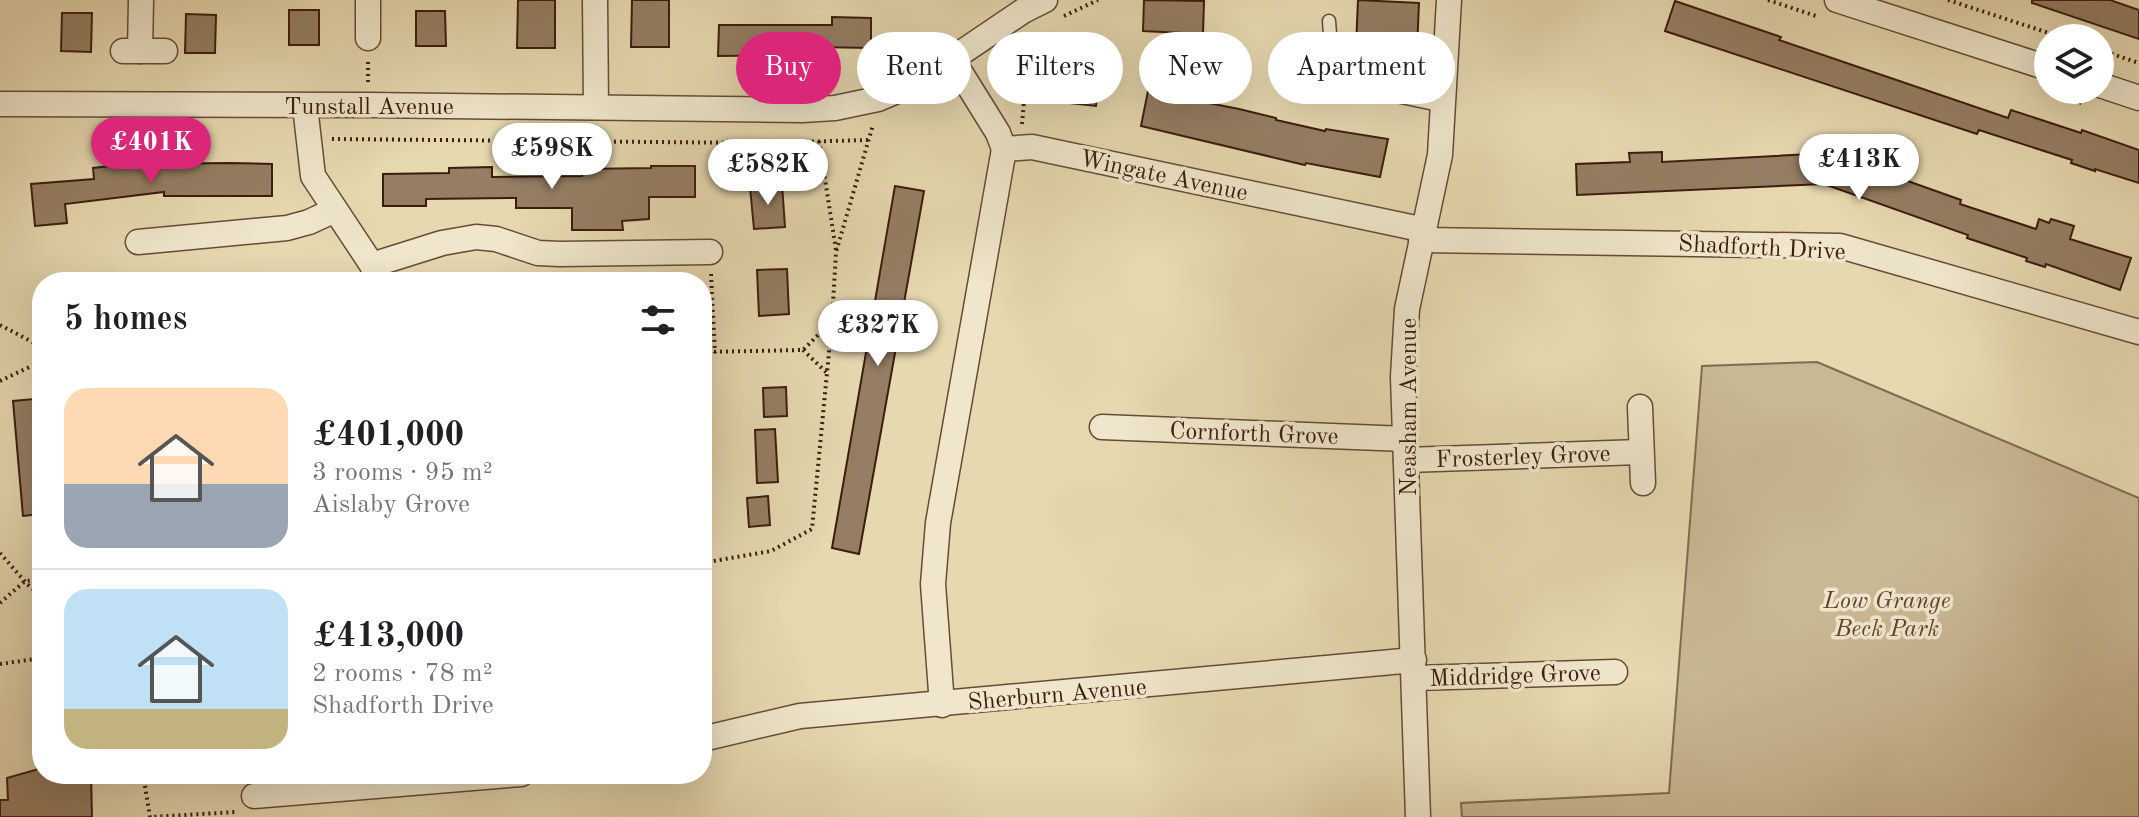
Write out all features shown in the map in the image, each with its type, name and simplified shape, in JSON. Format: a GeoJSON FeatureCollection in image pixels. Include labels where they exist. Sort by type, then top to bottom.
{"type":"FeatureCollection","features":[{"type":"Feature","properties":{"kind":"street"},"geometry":{"type":"LineString","coordinates":[[141,0],[132,51],[165,51]]}},
{"type":"Feature","properties":{"kind":"street"},"geometry":{"type":"LineString","coordinates":[[368,0],[370,38]]}},
{"type":"Feature","properties":{"kind":"street"},"geometry":{"type":"LineString","coordinates":[[595,0],[596,107]]}},
{"type":"Feature","properties":{"kind":"street","name":"Tunstall Avenue"},"geometry":{"type":"LineString","coordinates":[[971,46],[1045,0]]}},
{"type":"Feature","properties":{"kind":"street","name":"Neasham Avenue"},"geometry":{"type":"LineString","coordinates":[[1418,817],[1403,377],[1407,309],[1440,155],[1449,0]]}},
{"type":"Feature","properties":{"kind":"street"},"geometry":{"type":"LineString","coordinates":[[1837,0],[2034,63]]}},
{"type":"Feature","properties":{"kind":"street"},"geometry":{"type":"LineString","coordinates":[[942,705],[933,584],[938,523],[1012,148],[998,133],[971,90]]}},
{"type":"Feature","properties":{"kind":"street"},"geometry":{"type":"LineString","coordinates":[[2114,90],[2139,98]]}},
{"type":"Feature","properties":{"kind":"street","name":"Tunstall Avenue"},"geometry":{"type":"LineString","coordinates":[[0,104],[802,110],[857,103]]}},
{"type":"Feature","properties":{"kind":"street"},"geometry":{"type":"LineString","coordinates":[[305,106],[313,176],[374,272]]}},
{"type":"Feature","properties":{"kind":"street","name":"Wingate Avenue"},"geometry":{"type":"LineString","coordinates":[[1012,148],[1032,147],[1423,235]]}},
{"type":"Feature","properties":{"kind":"street"},"geometry":{"type":"LineString","coordinates":[[138,242],[287,228],[335,210]]}},
{"type":"Feature","properties":{"kind":"street","name":"Shadforth Drive"},"geometry":{"type":"LineString","coordinates":[[1423,235],[1840,246],[2139,332]]}},
{"type":"Feature","properties":{"kind":"street"},"geometry":{"type":"LineString","coordinates":[[379,272],[442,243],[476,237],[496,239],[538,253],[710,252]]}},
{"type":"Feature","properties":{"kind":"street","name":"Frosterley Grove"},"geometry":{"type":"LineString","coordinates":[[1640,407],[1643,483]]}},
{"type":"Feature","properties":{"kind":"street","name":"Cornforth Grove"},"geometry":{"type":"LineString","coordinates":[[1102,427],[1406,450]]}},
{"type":"Feature","properties":{"kind":"street","name":"Frosterley Grove"},"geometry":{"type":"LineString","coordinates":[[1406,450],[1640,452]]}},
{"type":"Feature","properties":{"kind":"street","name":"Sherburn Avenue"},"geometry":{"type":"LineString","coordinates":[[712,737],[800,716],[1414,669]]}},
{"type":"Feature","properties":{"kind":"street","name":"Middridge Grove"},"geometry":{"type":"LineString","coordinates":[[1414,669],[1615,672]]}},
{"type":"Feature","properties":{"kind":"street"},"geometry":{"type":"LineString","coordinates":[[254,796],[278,786],[317,784]]}},
{"type":"Feature","properties":{"kind":"lane"},"geometry":{"type":"LineString","coordinates":[[1329,21],[1333,73],[1343,85],[1444,106]]}},
{"type":"Feature","properties":{"kind":"path"},"geometry":{"type":"LineString","coordinates":[[1948,0],[2034,28]]}},
{"type":"Feature","properties":{"kind":"path"},"geometry":{"type":"LineString","coordinates":[[1012,148],[1030,31]]}},
{"type":"Feature","properties":{"kind":"path"},"geometry":{"type":"LineString","coordinates":[[368,105],[370,38]]}},
{"type":"Feature","properties":{"kind":"path"},"geometry":{"type":"LineString","coordinates":[[2114,55],[2139,63]]}},
{"type":"Feature","properties":{"kind":"path"},"geometry":{"type":"LineString","coordinates":[[836,252],[877,104]]}},
{"type":"Feature","properties":{"kind":"path"},"geometry":{"type":"LineString","coordinates":[[308,139],[869,140]]}},
{"type":"Feature","properties":{"kind":"path"},"geometry":{"type":"LineString","coordinates":[[712,561],[771,551],[812,529],[836,252],[819,141]]}},
{"type":"Feature","properties":{"kind":"path"},"geometry":{"type":"LineString","coordinates":[[710,252],[711,272]]}},
{"type":"Feature","properties":{"kind":"path"},"geometry":{"type":"LineString","coordinates":[[712,293],[715,354]]}},
{"type":"Feature","properties":{"kind":"path"},"geometry":{"type":"LineString","coordinates":[[712,354],[803,350],[832,321]]}},
{"type":"Feature","properties":{"kind":"path"},"geometry":{"type":"LineString","coordinates":[[0,325],[32,342]]}},
{"type":"Feature","properties":{"kind":"path"},"geometry":{"type":"LineString","coordinates":[[803,350],[827,373]]}},
{"type":"Feature","properties":{"kind":"path"},"geometry":{"type":"LineString","coordinates":[[0,381],[32,366]]}},
{"type":"Feature","properties":{"kind":"path"},"geometry":{"type":"LineString","coordinates":[[0,553],[32,588]]}},
{"type":"Feature","properties":{"kind":"path"},"geometry":{"type":"LineString","coordinates":[[0,603],[25,581],[32,581]]}},
{"type":"Feature","properties":{"kind":"path"},"geometry":{"type":"LineString","coordinates":[[0,664],[32,659]]}},
{"type":"Feature","properties":{"kind":"path"},"geometry":{"type":"LineString","coordinates":[[145,784],[150,817],[244,811],[254,796]]}},
{"type":"Feature","properties":{"kind":"green space","name":"Low Grange Beck Park"},"geometry":{"type":"Polygon","coordinates":[[[1817,362],[2139,498],[2139,817],[1462,817],[1461,803],[1669,793],[1702,366],[1817,362]]]}},
{"type":"Feature","properties":{"kind":"building"},"geometry":{"type":"Polygon","coordinates":[[[518,0],[555,0],[555,48],[517,48],[518,0]]]}},
{"type":"Feature","properties":{"kind":"building"},"geometry":{"type":"Polygon","coordinates":[[[632,0],[669,0],[669,47],[631,47],[632,0]]]}},
{"type":"Feature","properties":{"kind":"building"},"geometry":{"type":"Polygon","coordinates":[[[1144,0],[1204,1],[1203,32],[1143,31],[1144,0]]]}},
{"type":"Feature","properties":{"kind":"building"},"geometry":{"type":"Polygon","coordinates":[[[1358,0],[1419,3],[1418,32],[1357,32],[1358,0]]]}},
{"type":"Feature","properties":{"kind":"building"},"geometry":{"type":"Polygon","coordinates":[[[2032,0],[2110,0],[2139,10],[2139,39],[2114,31],[2114,24],[2094,24],[2032,3],[2032,0]]]}},
{"type":"Feature","properties":{"kind":"building"},"geometry":{"type":"Polygon","coordinates":[[[1675,1],[2008,118],[2011,110],[2139,150],[2139,183],[2095,171],[2071,163],[2072,160],[1979,130],[1977,134],[1665,31],[1675,1]]]}},
{"type":"Feature","properties":{"kind":"building"},"geometry":{"type":"Polygon","coordinates":[[[289,10],[319,10],[319,45],[289,45],[289,10]]]}},
{"type":"Feature","properties":{"kind":"building"},"geometry":{"type":"Polygon","coordinates":[[[416,11],[445,11],[446,46],[416,46],[416,11]]]}},
{"type":"Feature","properties":{"kind":"building"},"geometry":{"type":"Polygon","coordinates":[[[62,13],[92,13],[91,52],[61,51],[62,13]]]}},
{"type":"Feature","properties":{"kind":"building"},"geometry":{"type":"Polygon","coordinates":[[[186,14],[216,15],[215,53],[185,53],[186,14]]]}},
{"type":"Feature","properties":{"kind":"building"},"geometry":{"type":"Polygon","coordinates":[[[832,17],[871,18],[871,32],[857,32],[857,48],[841,47],[841,32],[736,32],[736,56],[718,56],[719,25],[832,25],[832,17]]]}},
{"type":"Feature","properties":{"kind":"building"},"geometry":{"type":"Polygon","coordinates":[[[1145,104],[1214,104],[1325,131],[1388,139],[1380,177],[1305,165],[1141,126],[1145,104]]]}},
{"type":"Feature","properties":{"kind":"building"},"geometry":{"type":"Polygon","coordinates":[[[1662,152],[1662,162],[1829,153],[1961,200],[1960,204],[2036,229],[2039,219],[2074,226],[2070,239],[2131,258],[2120,290],[2046,264],[2045,267],[2026,261],[2027,258],[1967,238],[1968,235],[1824,184],[1577,195],[1576,164],[1630,162],[1629,153],[1662,152]]]}},
{"type":"Feature","properties":{"kind":"building"},"geometry":{"type":"Polygon","coordinates":[[[129,164],[272,164],[272,196],[164,196],[164,192],[65,204],[67,223],[35,226],[31,184],[94,179],[93,168],[129,164]]]}},
{"type":"Feature","properties":{"kind":"building"},"geometry":{"type":"Polygon","coordinates":[[[695,166],[695,197],[649,197],[649,219],[622,221],[623,230],[572,230],[572,208],[516,208],[516,198],[426,199],[426,206],[383,206],[383,174],[449,173],[449,168],[492,167],[492,177],[582,176],[582,169],[695,166]]]}},
{"type":"Feature","properties":{"kind":"building"},"geometry":{"type":"Polygon","coordinates":[[[782,184],[785,227],[754,229],[750,187],[782,184]]]}},
{"type":"Feature","properties":{"kind":"building"},"geometry":{"type":"Polygon","coordinates":[[[895,186],[924,191],[859,554],[832,548],[895,186]]]}},
{"type":"Feature","properties":{"kind":"building"},"geometry":{"type":"Polygon","coordinates":[[[787,269],[789,314],[759,316],[757,270],[787,269]]]}},
{"type":"Feature","properties":{"kind":"building"},"geometry":{"type":"Polygon","coordinates":[[[786,387],[787,416],[764,417],[763,388],[786,387]]]}},
{"type":"Feature","properties":{"kind":"building"},"geometry":{"type":"Polygon","coordinates":[[[32,399],[32,515],[23,516],[13,401],[32,399]]]}},
{"type":"Feature","properties":{"kind":"building"},"geometry":{"type":"Polygon","coordinates":[[[775,429],[778,482],[757,483],[755,430],[775,429]]]}},
{"type":"Feature","properties":{"kind":"building"},"geometry":{"type":"Polygon","coordinates":[[[768,496],[770,525],[749,527],[747,498],[768,496]]]}},
{"type":"Feature","properties":{"kind":"building"},"geometry":{"type":"Polygon","coordinates":[[[32,771],[32,784],[91,784],[92,817],[0,817],[0,800],[8,800],[7,778],[32,771]]]}}]}
